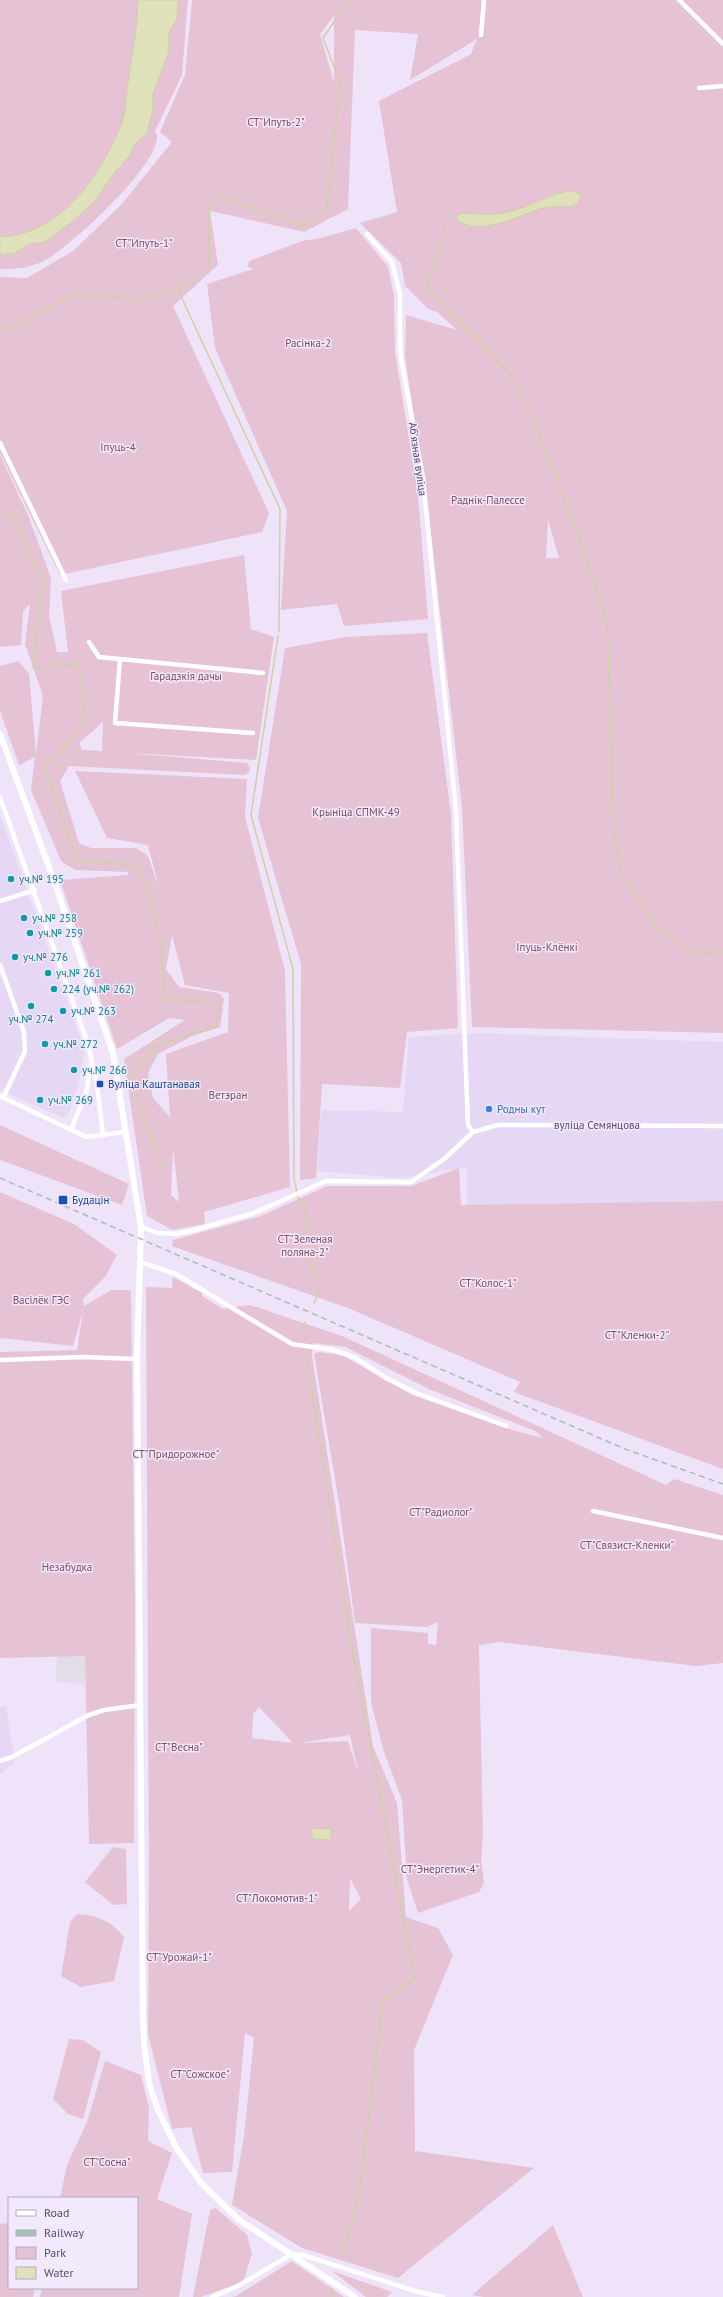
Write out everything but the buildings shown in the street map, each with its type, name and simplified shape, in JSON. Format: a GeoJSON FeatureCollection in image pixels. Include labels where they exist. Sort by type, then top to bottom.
{"type":"FeatureCollection","features":[{"type":"Feature","properties":{"kind":"street"},"geometry":{"type":"LineString","coordinates":[[480,35],[484,0]]}},
{"type":"Feature","properties":{"kind":"street"},"geometry":{"type":"LineString","coordinates":[[679,0],[723,44]]}},
{"type":"Feature","properties":{"kind":"street"},"geometry":{"type":"LineString","coordinates":[[699,88],[723,86]]}},
{"type":"Feature","properties":{"kind":"street","name":"Абʼязная вуліца"},"geometry":{"type":"LineString","coordinates":[[367,234],[392,262],[400,294],[400,353],[422,478],[456,811],[468,1125],[473,1132]]}},
{"type":"Feature","properties":{"kind":"street"},"geometry":{"type":"LineString","coordinates":[[0,443],[66,580]]}},
{"type":"Feature","properties":{"kind":"street"},"geometry":{"type":"LineString","coordinates":[[89,642],[99,657],[262,673]]}},
{"type":"Feature","properties":{"kind":"street"},"geometry":{"type":"LineString","coordinates":[[120,659],[115,723],[253,733]]}},
{"type":"Feature","properties":{"kind":"street"},"geometry":{"type":"LineString","coordinates":[[0,734],[53,878],[112,1053],[141,1227],[137,1359],[143,2016],[144,2043],[149,2083],[158,2110],[178,2149],[208,2192],[238,2219],[355,2297]]}},
{"type":"Feature","properties":{"kind":"street"},"geometry":{"type":"LineString","coordinates":[[0,797],[35,890],[91,1058],[97,1084],[103,1135]]}},
{"type":"Feature","properties":{"kind":"street"},"geometry":{"type":"LineString","coordinates":[[0,901],[35,890]]}},
{"type":"Feature","properties":{"kind":"street"},"geometry":{"type":"LineString","coordinates":[[0,965],[24,1032],[25,1051],[2,1097],[86,1137],[125,1132]]}},
{"type":"Feature","properties":{"kind":"street"},"geometry":{"type":"LineString","coordinates":[[71,1130],[88,1090],[91,1058]]}},
{"type":"Feature","properties":{"kind":"street","name":"вуліца Семянцова"},"geometry":{"type":"LineString","coordinates":[[141,1227],[158,1233],[175,1234],[191,1231],[254,1212],[326,1181],[411,1182],[444,1159],[473,1132],[498,1125],[723,1126]]}},
{"type":"Feature","properties":{"kind":"street"},"geometry":{"type":"LineString","coordinates":[[140,1262],[176,1274],[292,1344],[333,1350],[354,1357],[386,1378],[416,1393],[506,1426]]}},
{"type":"Feature","properties":{"kind":"street"},"geometry":{"type":"LineString","coordinates":[[0,1360],[82,1357],[137,1359]]}},
{"type":"Feature","properties":{"kind":"street"},"geometry":{"type":"LineString","coordinates":[[593,1511],[723,1538]]}},
{"type":"Feature","properties":{"kind":"street"},"geometry":{"type":"LineString","coordinates":[[0,1761],[12,1757],[89,1715],[104,1710],[141,1705]]}},
{"type":"Feature","properties":{"kind":"street"},"geometry":{"type":"LineString","coordinates":[[212,2297],[238,2286],[292,2254],[303,2255],[418,2292],[443,2297]]}},
{"type":"Feature","properties":{"kind":"shaded area"},"geometry":{"type":"Polygon","coordinates":[[[0,815],[85,1051],[78,1087],[69,1112],[64,1118],[0,1090],[0,815]]]}},
{"type":"Feature","properties":{"kind":"shaded area"},"geometry":{"type":"Polygon","coordinates":[[[473,1033],[723,1042],[723,1201],[467,1205],[467,1167],[401,1178],[317,1171],[321,1110],[403,1112],[409,1037],[473,1033]]]}},
{"type":"Feature","properties":{"kind":"shaded area"},"geometry":{"type":"Polygon","coordinates":[[[57,1656],[85,1656],[85,1684],[56,1682],[57,1656]]]}},
{"type":"Feature","properties":{"kind":"shaded area"},"geometry":{"type":"Polygon","coordinates":[[[0,1707],[6,1707],[15,1762],[0,1774],[0,1707]]]}},
{"type":"Feature","properties":{"kind":"green space"},"geometry":{"type":"Polygon","coordinates":[[[0,0],[188,0],[182,75],[155,131],[157,134],[155,147],[145,164],[112,203],[57,253],[34,265],[23,268],[6,269],[0,269],[0,0]]]}},
{"type":"Feature","properties":{"kind":"green space"},"geometry":{"type":"Polygon","coordinates":[[[192,0],[723,0],[723,1033],[472,1027],[462,807],[429,516],[405,357],[406,315],[457,330],[437,312],[428,309],[405,286],[401,263],[360,223],[397,212],[379,101],[471,54],[477,39],[410,80],[418,34],[355,30],[348,209],[304,232],[210,211],[218,265],[173,306],[269,513],[262,532],[60,575],[0,453],[0,277],[27,278],[73,251],[120,206],[172,142],[160,132],[185,75],[192,0]],[[334,16],[320,34],[334,82],[334,16]],[[548,520],[546,558],[559,558],[548,520]]]}},
{"type":"Feature","properties":{"kind":"green space","name":"Расінка-2"},"geometry":{"type":"Polygon","coordinates":[[[356,228],[388,267],[394,296],[395,352],[418,494],[428,619],[344,626],[337,604],[281,610],[287,511],[215,348],[207,284],[253,269],[248,267],[249,261],[302,241],[321,238],[356,228]]]}},
{"type":"Feature","properties":{"kind":"green space"},"geometry":{"type":"Polygon","coordinates":[[[0,455],[28,515],[51,578],[49,616],[57,652],[68,652],[61,591],[244,555],[251,629],[274,637],[256,760],[125,753],[247,763],[250,767],[249,773],[244,775],[69,766],[60,781],[79,843],[91,848],[136,848],[148,856],[159,888],[148,845],[107,838],[75,771],[247,779],[245,817],[285,971],[290,1187],[204,1212],[205,1224],[172,1230],[147,1216],[124,1059],[185,1020],[169,1018],[117,1049],[60,880],[128,875],[128,872],[75,870],[61,861],[31,790],[35,757],[19,765],[0,711],[0,666],[19,661],[29,674],[36,754],[43,696],[25,644],[30,604],[23,611],[21,645],[0,647],[0,455]],[[103,722],[79,743],[82,750],[102,751],[103,722]],[[172,935],[166,969],[179,987],[219,993],[224,999],[220,1027],[192,1036],[158,1054],[148,1073],[153,1098],[170,1117],[166,1054],[228,1032],[229,993],[185,985],[172,935]],[[173,1147],[171,1195],[179,1202],[173,1147]]]}},
{"type":"Feature","properties":{"kind":"green space","name":"Крыніца СПМК-49"},"geometry":{"type":"Polygon","coordinates":[[[427,633],[451,814],[458,1028],[407,1032],[400,1088],[322,1084],[316,1178],[300,1180],[301,964],[258,818],[285,648],[345,637],[427,633]]]}},
{"type":"Feature","properties":{"kind":"green space"},"geometry":{"type":"Polygon","coordinates":[[[0,1125],[129,1184],[122,1205],[0,1160],[0,1125]]]}},
{"type":"Feature","properties":{"kind":"green space"},"geometry":{"type":"Polygon","coordinates":[[[459,1168],[461,1205],[723,1201],[723,1469],[514,1392],[520,1382],[348,1308],[172,1246],[173,1240],[261,1216],[327,1186],[411,1186],[459,1168]]]}},
{"type":"Feature","properties":{"kind":"green space","name":"Незабудка"},"geometry":{"type":"Polygon","coordinates":[[[0,1192],[74,1224],[117,1255],[105,1277],[83,1299],[84,1306],[111,1290],[131,1290],[135,1611],[134,1843],[89,1844],[85,1656],[0,1658],[0,1352],[77,1350],[83,1311],[73,1346],[0,1338],[0,1192]]]}},
{"type":"Feature","properties":{"kind":"green space"},"geometry":{"type":"Polygon","coordinates":[[[173,1277],[202,1293],[202,1296],[223,1309],[250,1305],[342,1336],[666,1485],[674,1479],[723,1495],[723,1663],[696,1666],[500,1642],[479,1645],[483,1837],[481,1858],[484,1883],[479,1892],[418,1913],[407,1879],[402,1800],[383,1749],[371,1702],[371,1628],[428,1633],[428,1644],[436,1645],[438,1622],[427,1627],[355,1623],[339,1503],[314,1354],[318,1352],[342,1355],[412,1395],[512,1430],[543,1438],[535,1431],[431,1390],[345,1347],[313,1343],[312,1356],[373,1746],[397,1803],[406,1917],[438,1928],[453,1955],[414,2050],[415,2151],[534,2168],[398,2278],[302,2248],[232,2205],[244,2136],[254,2038],[245,2033],[232,2172],[203,2173],[191,2127],[172,2129],[148,2034],[149,1879],[146,1287],[172,1288],[173,1277]],[[259,1707],[253,1714],[252,1738],[293,1743],[259,1707]],[[350,1735],[299,1743],[348,1741],[358,1772],[350,1735]],[[350,1878],[349,1911],[361,1899],[350,1878]]]}},
{"type":"Feature","properties":{"kind":"green space"},"geometry":{"type":"Polygon","coordinates":[[[113,1847],[126,1849],[127,1904],[113,1905],[85,1882],[113,1847]]]}},
{"type":"Feature","properties":{"kind":"green space"},"geometry":{"type":"Polygon","coordinates":[[[77,1914],[92,1916],[104,1920],[119,1931],[124,1937],[114,1981],[81,1987],[61,1976],[70,1922],[77,1914]]]}},
{"type":"Feature","properties":{"kind":"green space"},"geometry":{"type":"Polygon","coordinates":[[[69,2039],[83,2040],[101,2052],[83,2119],[68,2114],[53,2099],[69,2039]]]}},
{"type":"Feature","properties":{"kind":"green space","name":"СТ\"Сосна\""},"geometry":{"type":"Polygon","coordinates":[[[105,2061],[141,2075],[149,2108],[148,2141],[172,2153],[157,2199],[192,2214],[179,2297],[40,2297],[42,2289],[138,2289],[138,2197],[60,2197],[67,2165],[87,2122],[105,2061]]]}},
{"type":"Feature","properties":{"kind":"green space"},"geometry":{"type":"Polygon","coordinates":[[[216,2208],[247,2235],[252,2254],[243,2282],[201,2297],[193,2297],[210,2210],[216,2208]]]}},
{"type":"Feature","properties":{"kind":"green space"},"geometry":{"type":"Polygon","coordinates":[[[8,2223],[8,2289],[35,2289],[33,2297],[0,2297],[0,2224],[8,2223]]]}},
{"type":"Feature","properties":{"kind":"green space"},"geometry":{"type":"Polygon","coordinates":[[[553,2225],[583,2297],[484,2297],[472,2295],[553,2225]]]}},
{"type":"Feature","properties":{"kind":"green space"},"geometry":{"type":"Polygon","coordinates":[[[292,2261],[344,2297],[232,2297],[236,2296],[292,2261]]]}},
{"type":"Feature","properties":{"kind":"green space"},"geometry":{"type":"Polygon","coordinates":[[[332,2271],[392,2292],[387,2297],[366,2297],[332,2271]]]}},
{"type":"Feature","properties":{"kind":"water"},"geometry":{"type":"Polygon","coordinates":[[[138,0],[178,0],[177,19],[169,32],[168,54],[153,93],[152,113],[147,133],[135,144],[128,158],[115,172],[95,201],[73,221],[45,242],[30,244],[15,253],[0,255],[0,237],[19,234],[52,220],[79,195],[91,181],[110,149],[125,111],[137,22],[138,0]]]}},
{"type":"Feature","properties":{"kind":"water"},"geometry":{"type":"Polygon","coordinates":[[[569,191],[580,193],[580,199],[577,204],[543,208],[487,226],[476,227],[466,225],[457,219],[457,215],[460,214],[493,214],[516,210],[551,196],[569,191]]]}},
{"type":"Feature","properties":{"kind":"water"},"geometry":{"type":"Polygon","coordinates":[[[312,1828],[331,1829],[331,1840],[312,1839],[312,1828]]]}},
{"type":"Feature","properties":{"kind":"waterway"},"geometry":{"type":"LineString","coordinates":[[0,333],[77,293],[143,300],[178,290],[209,267],[208,208],[216,196],[304,226],[327,208],[340,82],[323,38],[349,0]]}},
{"type":"Feature","properties":{"kind":"waterway"},"geometry":{"type":"LineString","coordinates":[[443,232],[447,221]]}},
{"type":"Feature","properties":{"kind":"waterway"},"geometry":{"type":"LineString","coordinates":[[441,239],[427,287],[511,375],[533,419],[579,537],[607,623],[614,830],[620,870],[655,926],[692,954],[723,952]]}},
{"type":"Feature","properties":{"kind":"waterway"},"geometry":{"type":"LineString","coordinates":[[178,290],[280,509],[279,631]]}},
{"type":"Feature","properties":{"kind":"waterway"},"geometry":{"type":"LineString","coordinates":[[0,509],[13,519],[43,582],[33,668],[78,664],[86,722],[45,767],[77,861],[139,865],[161,943],[165,999],[220,1003],[216,1027],[155,1046],[131,1078],[162,1168]]}},
{"type":"Feature","properties":{"kind":"waterway"},"geometry":{"type":"LineString","coordinates":[[278,636],[251,815],[293,969],[294,1179],[297,1192]]}},
{"type":"Feature","properties":{"kind":"waterway"},"geometry":{"type":"LineString","coordinates":[[297,1196],[304,1206],[313,1274],[320,1279],[319,1293],[314,1303]]}},
{"type":"Feature","properties":{"kind":"waterway"},"geometry":{"type":"LineString","coordinates":[[301,1333],[305,1322]]}},
{"type":"Feature","properties":{"kind":"waterway"},"geometry":{"type":"LineString","coordinates":[[306,1353],[351,1643],[415,1979],[383,2000],[359,2195],[341,2258]]}},
{"type":"Feature","properties":{"kind":"waterway"},"geometry":{"type":"LineString","coordinates":[[330,2297],[333,2289]]}},
{"type":"Feature","properties":{"kind":"railway"},"geometry":{"type":"LineString","coordinates":[[0,1178],[625,1449],[723,1484]]}},
{"type":"Feature","properties":{"kind":"place","name":"уч.№ 195"},"geometry":{"type":"Point","coordinates":[11,879]}},
{"type":"Feature","properties":{"kind":"place","name":"уч.№ 258"},"geometry":{"type":"Point","coordinates":[24,918]}},
{"type":"Feature","properties":{"kind":"place","name":"уч.№ 259"},"geometry":{"type":"Point","coordinates":[30,933]}},
{"type":"Feature","properties":{"kind":"place","name":"уч.№ 276"},"geometry":{"type":"Point","coordinates":[15,957]}},
{"type":"Feature","properties":{"kind":"place","name":"уч.№ 261"},"geometry":{"type":"Point","coordinates":[48,973]}},
{"type":"Feature","properties":{"kind":"place","name":"224 (уч.№ 262)"},"geometry":{"type":"Point","coordinates":[54,989]}},
{"type":"Feature","properties":{"kind":"place","name":"уч.№ 274"},"geometry":{"type":"Point","coordinates":[31,1006]}},
{"type":"Feature","properties":{"kind":"place","name":"уч.№ 263"},"geometry":{"type":"Point","coordinates":[63,1011]}},
{"type":"Feature","properties":{"kind":"place","name":"уч.№ 272"},"geometry":{"type":"Point","coordinates":[45,1044]}},
{"type":"Feature","properties":{"kind":"place","name":"уч.№ 266"},"geometry":{"type":"Point","coordinates":[74,1070]}},
{"type":"Feature","properties":{"kind":"place","name":"Вуліца Каштанавая"},"geometry":{"type":"Point","coordinates":[100,1084]}},
{"type":"Feature","properties":{"kind":"place","name":"уч.№ 269"},"geometry":{"type":"Point","coordinates":[40,1100]}},
{"type":"Feature","properties":{"kind":"place","name":"Родны кут"},"geometry":{"type":"Point","coordinates":[489,1109]}},
{"type":"Feature","properties":{"kind":"place","name":"Будацін"},"geometry":{"type":"Point","coordinates":[63,1200]}},
{"type":"Feature","properties":{"kind":"park label","name":"СТ\"Ипуть-2\""},"geometry":{"type":"Point","coordinates":[276,122]}},
{"type":"Feature","properties":{"kind":"park label","name":"СТ\"Ипуть-1\""},"geometry":{"type":"Point","coordinates":[144,243]}},
{"type":"Feature","properties":{"kind":"park label","name":"Іпуць-4"},"geometry":{"type":"Point","coordinates":[118,447]}},
{"type":"Feature","properties":{"kind":"park label","name":"Раднік-Палессе"},"geometry":{"type":"Point","coordinates":[488,500]}},
{"type":"Feature","properties":{"kind":"park label","name":"Гарадзкія дачы"},"geometry":{"type":"Point","coordinates":[186,676]}},
{"type":"Feature","properties":{"kind":"park label","name":"Іпуць-Клёнкі"},"geometry":{"type":"Point","coordinates":[547,947]}},
{"type":"Feature","properties":{"kind":"park label","name":"Ветэран"},"geometry":{"type":"Point","coordinates":[228,1095]}},
{"type":"Feature","properties":{"kind":"park label","name":"СТ\"Зеленая поляна-2\""},"geometry":{"type":"Point","coordinates":[305,1245]}},
{"type":"Feature","properties":{"kind":"park label","name":"СТ\"Колос-1\""},"geometry":{"type":"Point","coordinates":[488,1283]}},
{"type":"Feature","properties":{"kind":"park label","name":"Васілёк ГЭС"},"geometry":{"type":"Point","coordinates":[41,1300]}},
{"type":"Feature","properties":{"kind":"park label","name":"СТ\"Кленки-2\""},"geometry":{"type":"Point","coordinates":[637,1335]}},
{"type":"Feature","properties":{"kind":"park label","name":"СТ\"Придорожное\""},"geometry":{"type":"Point","coordinates":[176,1454]}},
{"type":"Feature","properties":{"kind":"park label","name":"СТ\"Радиолог\""},"geometry":{"type":"Point","coordinates":[441,1512]}},
{"type":"Feature","properties":{"kind":"park label","name":"СТ\"Связист-Кленки\""},"geometry":{"type":"Point","coordinates":[627,1545]}},
{"type":"Feature","properties":{"kind":"park label","name":"СТ\"Весна\""},"geometry":{"type":"Point","coordinates":[179,1747]}},
{"type":"Feature","properties":{"kind":"park label","name":"СТ\"Энергетик-4\""},"geometry":{"type":"Point","coordinates":[440,1869]}},
{"type":"Feature","properties":{"kind":"park label","name":"СТ\"Локомотив-1\""},"geometry":{"type":"Point","coordinates":[277,1898]}},
{"type":"Feature","properties":{"kind":"park label","name":"СТ\"Урожай-1\""},"geometry":{"type":"Point","coordinates":[179,1957]}},
{"type":"Feature","properties":{"kind":"park label","name":"СТ\"Сожское\""},"geometry":{"type":"Point","coordinates":[200,2074]}}]}
